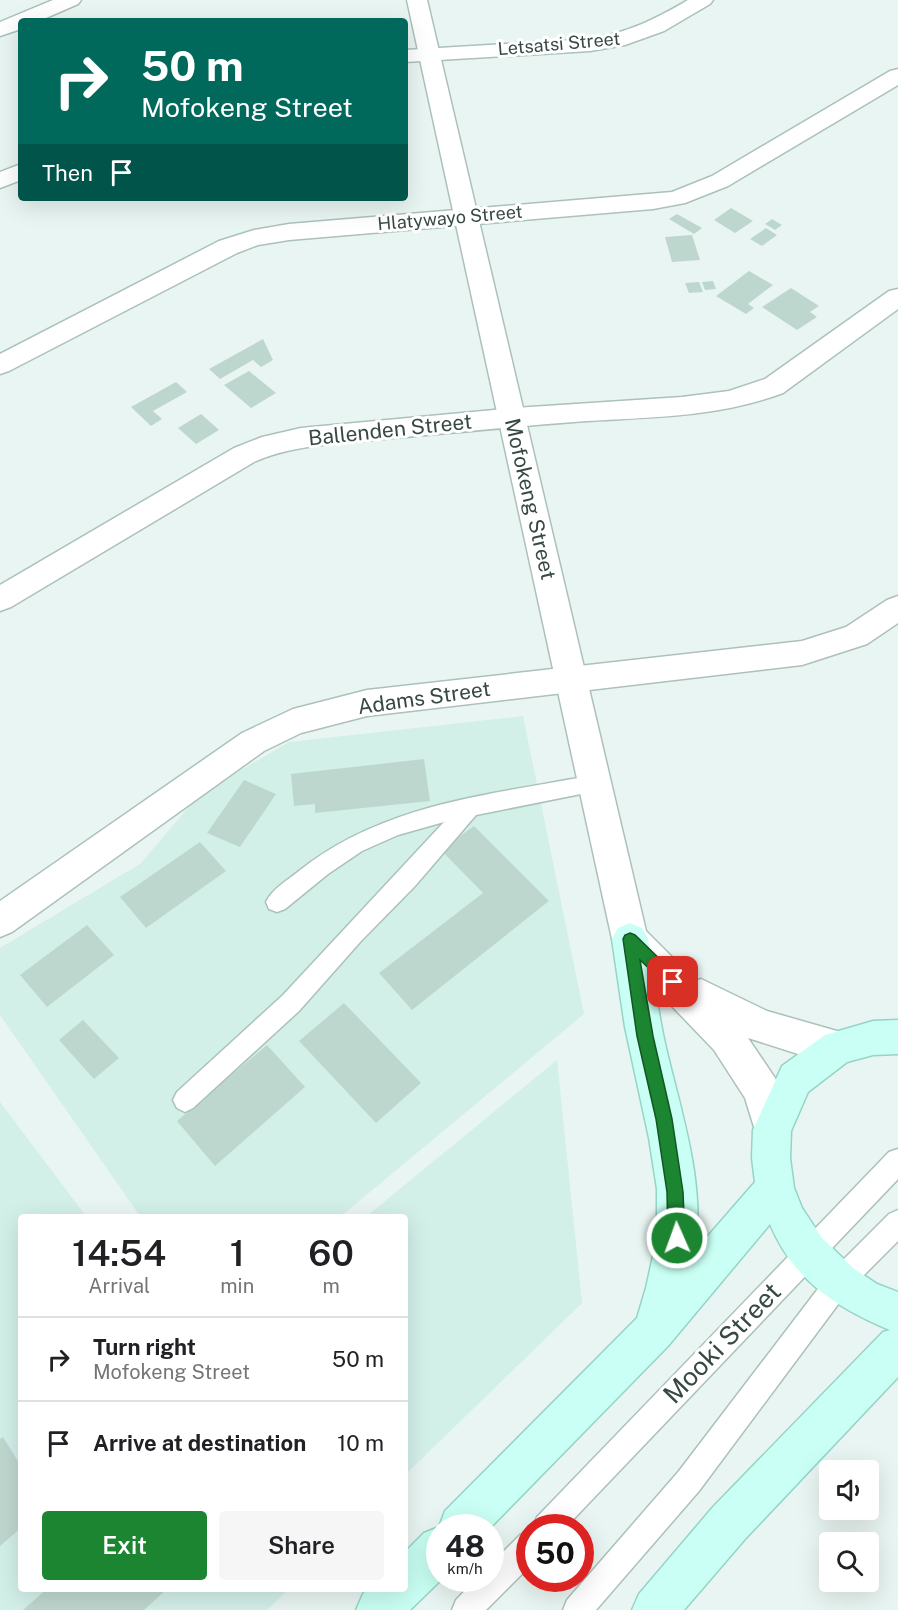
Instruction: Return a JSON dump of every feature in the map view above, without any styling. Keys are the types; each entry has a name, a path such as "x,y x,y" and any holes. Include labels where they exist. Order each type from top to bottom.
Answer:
{"main road":[{"path":"630,939 645,1036 664,1119 675,1192 677,1238 668,1284 653,1331"},
{"path":"898,1037 873,1038 837,1047 795,1079 772,1130 771,1158 775,1188 788,1221 808,1252 839,1282 863,1298 898,1313"},
{"path":"474,1514 653,1331 775,1188"},
{"path":"655,1610 729,1523 898,1347"},
{"path":"408,1581 426,1563"},
{"path":"379,1610 396,1592"}],"street":[{"path":"28,18 70,0"},
{"name":"Mofokeng Street","path":"417,0 417,55 466,217 630,939"},
{"name":"Letsatsi Street","path":"417,55 590,45 626,39 657,27 703,0"},
{"path":"0,30 18,22"},
{"name":"Hlatywayo Street","path":"0,365 202,260 254,238 289,232 652,202 677,198 720,181 898,76"},
{"path":"0,181 18,172"},
{"name":"Ballenden Street","path":"0,599 205,477 262,447 301,438 663,407 757,394 774,386 898,297"},
{"name":"Adams Street","path":"0,921 253,742 293,722 367,703 802,653 856,636 898,608"},
{"path":"630,939 727,1038 762,1091 772,1130"},
{"path":"673,982 770,1031 799,1040 837,1047"}],"lane":[{"path":"277,902 327,862 365,839 398,826 468,809 594,784"},
{"path":"185,1100 291,1003 352,934 407,879 468,809"},
{"name":"Mooki Street","path":"559,1514 808,1252 898,1161"},
{"path":"577,1610 690,1481 839,1282 898,1223"},
{"path":"466,1610 516,1559"}],"shaded area":[{"path":"523,716 584,1014 343,1214 139,1214 0,1015 0,948 140,864 200,794 289,742"},
{"path":"557,1060 582,1303 408,1472 408,1214 369,1214"},
{"path":"0,1102 84,1214 18,1214 18,1592 286,1592 267,1610 0,1610"}],"building":[{"path":"731,208 753,221 735,233 714,220"},
{"path":"677,214 702,228 694,234 669,219"},
{"path":"772,219 782,225 775,230 765,224"},
{"path":"766,228 777,235 762,246 750,239"},
{"path":"692,235 700,260 672,262 665,237"},
{"path":"749,271 773,285 748,304 754,308 746,314 716,296"},
{"path":"713,281 716,289 705,290 702,282"},
{"path":"699,282 703,292 689,293 685,283"},
{"path":"791,288 819,306 810,312 817,317 797,330 762,307"},
{"path":"263,339 273,360 261,367 253,360 220,379 209,369"},
{"path":"249,371 276,393 251,408 224,385"},
{"path":"176,382 187,392 153,411 162,419 151,426 131,407"},
{"path":"201,414 219,430 196,444 178,428"},
{"path":"424,759 430,801 315,813 315,804 294,806 291,774"},
{"path":"244,780 276,794 240,847 207,833"},
{"path":"474,826 549,901 412,1010 379,973 483,893 441,850"},
{"path":"200,842 226,871 146,928 120,897"},
{"path":"87,925 114,955 47,1007 20,975"},
{"path":"344,1003 421,1083 376,1123 299,1041"},
{"path":"83,1020 119,1058 94,1079 59,1040"},
{"path":"267,1045 305,1087 215,1166 177,1121"},
{"path":"3,1437 18,1461 18,1531 0,1546 0,1439"},
{"path":"43,1592 164,1592 144,1610 23,1610"}],"route":[{"path":"673,982 630,939 645,1036 664,1119 675,1192 677,1238"}]}
